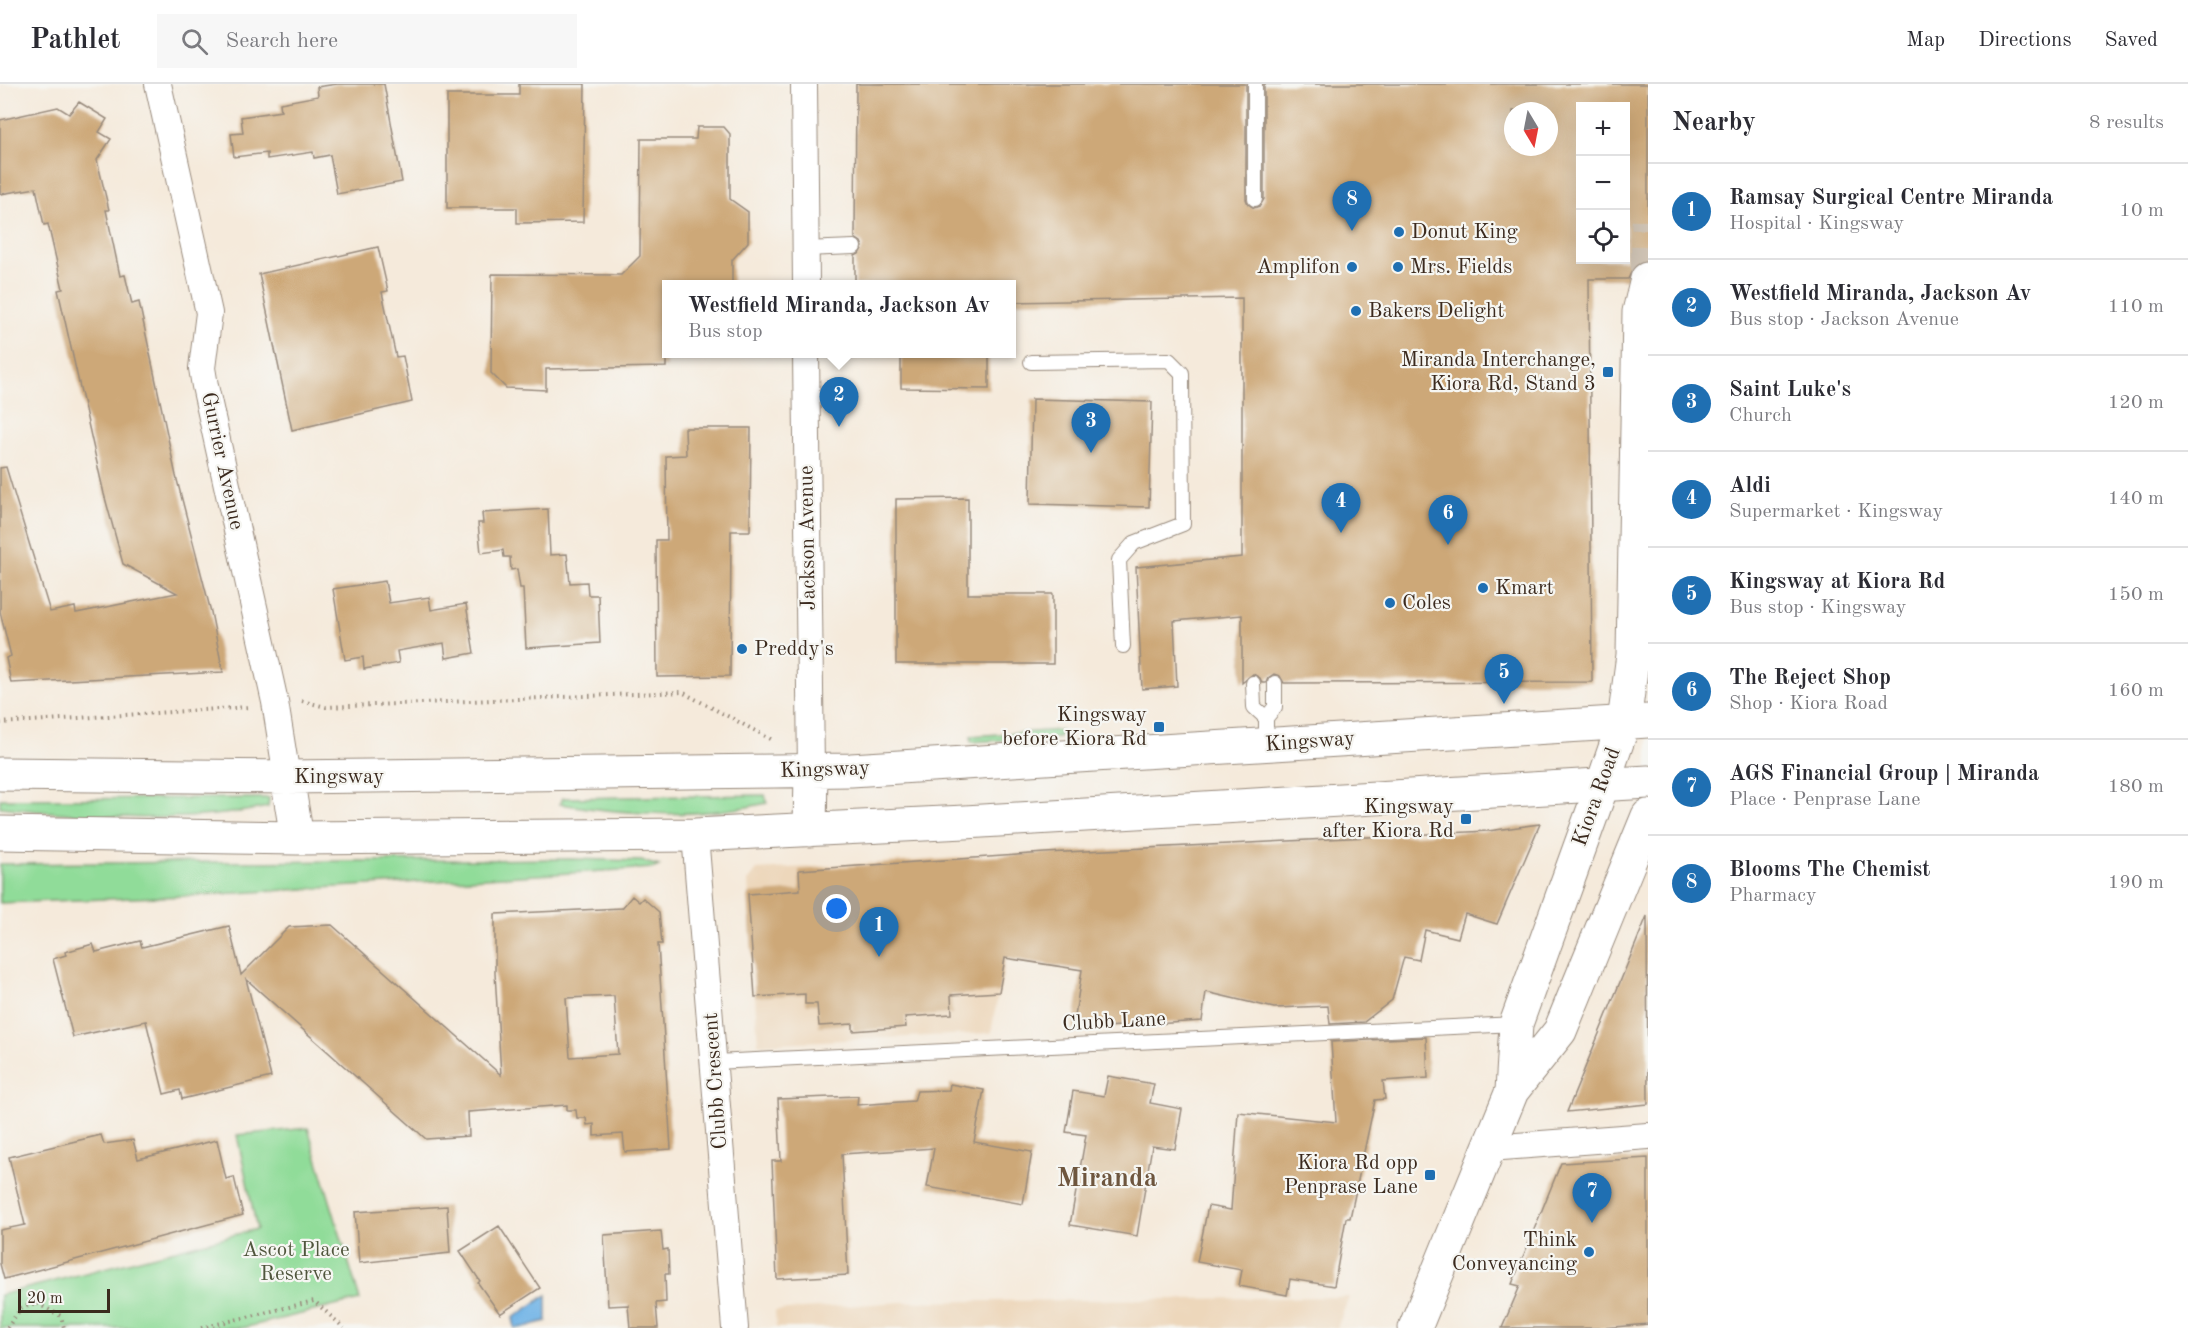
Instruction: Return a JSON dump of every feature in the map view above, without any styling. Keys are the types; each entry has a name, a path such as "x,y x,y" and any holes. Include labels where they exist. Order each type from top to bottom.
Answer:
{"main road":[{"name":"Kiora Road","path":"1512,1091 1516,1024 1602,786 1636,721 1633,655 1639,312 1647,279"},
{"name":"Kingsway","path":"0,774 287,777 811,771 1266,731 1636,721"},
{"name":"Jackson Avenue","path":"810,830 811,771"},
{"name":"Gurrier Avenue","path":"287,777 297,838"},
{"path":"0,833 297,838 695,835 1648,782"},
{"name":"Kiora Road","path":"1415,1328 1512,1091 1560,1031 1648,816"}],"street":[{"name":"Gurrier Avenue","path":"158,84 208,313 202,368 205,386 275,702 287,777"},
{"path":"804,84 806,280"},
{"name":"Jackson Avenue","path":"806,358 811,771"},
{"name":"Clubb Crescent","path":"695,835 735,1328"},
{"path":"1489,1148 1648,1137"}],"lane":[{"path":"1255,84 1255,199"},
{"path":"805,249 855,247"},
{"path":"1031,362 1169,360 1182,373 1183,524 1134,543 1119,561 1123,646"},
{"path":"1254,683 1254,707 1266,731"},
{"path":"1266,731 1275,707 1275,683"},
{"name":"Clubb Lane","path":"715,1062 1516,1024"}],"path":[{"path":"300,699 326,707 682,692 771,739"},
{"path":"0,723 255,707"},
{"path":"201,1328 314,1301 344,1328"},
{"path":"7,1328 21,1308 36,1304 61,1316 64,1328"}],"shaded area":[{"path":"1024,854 991,1033 758,1044 748,881 757,870"},
{"path":"1349,1297 1337,1328 776,1328 775,1311 901,1302"}],"green space":[{"path":"1061,730 1059,737 971,742 971,736"},
{"path":"765,795 767,803 689,813 638,813 560,804 563,798"},
{"path":"269,798 268,807 235,813 168,818 67,814 0,807 0,799"},
{"path":"572,859 641,861 659,866 186,896 0,903 0,864"},
{"name":"Ascot Place Reserve","path":"308,1128 360,1300 242,1328 0,1328 0,1295 257,1229 237,1135"}],"water":[{"path":"547,1295 547,1321 515,1328 513,1318"}],"building":[{"path":"337,84 384,84 402,182 337,194 330,155 314,158 313,152 267,159 267,153 234,157 231,134 243,133 241,117 281,111 280,103 318,96 317,87"},
{"path":"519,84 585,84 583,222 517,223 517,208 447,208 447,95 519,95"},
{"path":"856,84 1246,84 1246,199 1248,204 1254,208 1260,206 1264,199 1264,84 1648,84 1648,261 1634,266 1628,279 1589,279 1592,682 1284,683 1280,676 1274,674 1268,678 1266,683 1262,683 1260,678 1253,674 1242,683 1242,615 1174,621 1177,686 1142,689 1136,567 1242,557 1242,298 1016,302 1016,280 855,280 855,256 863,247 861,242 855,238"},
{"path":"79,102 107,119 99,132 111,139 97,160 109,210 106,210 120,276 125,275 132,304 139,302 176,476 211,612 223,672 11,683 6,658 11,656 0,612 0,468 6,467 50,612 75,607 76,613 177,593 123,564 104,494 58,290 63,289 48,224 44,225 36,188 0,194 0,120 58,107 69,114"},
{"path":"697,127 724,127 730,134 730,199 748,212 748,242 732,260 732,280 662,280 662,358 666,358 666,367 546,369 546,390 506,388 491,373 492,274 621,275 640,256 641,139 696,139"},
{"path":"378,247 388,291 382,292 396,357 403,356 412,402 292,430 259,274"},
{"path":"901,358 989,358 989,389 901,388"},
{"path":"1032,399 1152,402 1149,507 1030,504"},
{"path":"685,428 751,428 750,531 731,531 730,676 657,677 656,540 667,540 666,456 686,455"},
{"path":"968,498 968,594 1053,594 1053,664 896,664 896,499"},
{"path":"548,509 550,555 567,554 570,583 587,582 588,595 598,595 600,643 526,648 523,588 520,588 517,569 511,570 510,557 504,557 503,550 481,553 478,523 483,523 482,513"},
{"path":"385,581 389,603 429,597 431,610 466,604 474,653 446,658 444,643 397,651 399,663 364,669 363,657 345,660 333,589"},
{"path":"1540,824 1497,924 1465,914 1458,938 1425,930 1419,960 1404,957 1392,1000 1364,1022 1330,1024 1328,1006 1274,1008 1206,992 1202,1021 1073,1029 1082,970 1005,958 999,992 951,995 952,1014 905,1017 906,1027 853,1031 853,1024 819,1026 817,1004 805,1004 805,994 755,997 748,894 800,890 799,870 1045,853 1488,831"},
{"path":"632,896 639,902 643,898 659,912 662,944 658,944 671,1149 625,1152 623,1134 594,1136 594,1124 587,1125 586,1118 577,1118 576,1110 567,1110 567,1105 468,1112 469,1136 426,1139 246,979 271,1077 182,1099 180,1090 164,1094 146,1021 73,1037 53,959 66,955 65,952 93,944 96,952 140,941 142,947 229,926 241,975 289,927 332,925 501,1075 495,973 495,914 622,908","holes":["614,996 618,1054 570,1057 566,998"]},
{"path":"1647,916 1648,1104 1567,1112"},
{"path":"1426,1037 1428,1078 1383,1081 1385,1099 1375,1100 1350,1218 1346,1218 1334,1286 1290,1279 1287,1295 1239,1286 1242,1270 1197,1262 1208,1206 1231,1210 1238,1112 1336,1122 1331,1042"},
{"path":"1108,1076 1154,1084 1150,1103 1182,1109 1175,1149 1152,1146 1137,1236 1070,1225 1086,1135 1066,1132 1073,1091 1104,1096"},
{"path":"950,1084 984,1090 974,1142 1032,1152 1023,1204 927,1187 934,1148 842,1154 848,1275 777,1279 772,1161 781,1161 778,1099 858,1096 857,1105 914,1101 917,1091 949,1090"},
{"path":"101,1135 104,1144 133,1140 138,1159 217,1140 226,1179 234,1177 243,1215 4,1279 0,1264 0,1230 25,1225 9,1157"},
{"path":"1648,1158 1648,1324 1603,1328 1502,1328 1520,1286 1512,1284 1561,1163"},
{"path":"447,1206 450,1253 359,1263 355,1212"},
{"path":"499,1226 540,1288 500,1314 478,1283 480,1281 460,1251"},
{"path":"661,1231 663,1250 668,1249 669,1274 665,1274 666,1302 656,1303 658,1328 630,1328 628,1305 608,1306 604,1235"}],"tunnel":[{"path":"1647,279 1648,221"}],"place":[{"name":"Blooms The Chemist","path":"1352,231"},
{"name":"Donut King","path":"1399,232"},
{"name":"Amplifon","path":"1352,267"},
{"name":"Mrs. Fields","path":"1398,267"},
{"name":"Bakers Delight","path":"1356,311"},
{"name":"Miranda Interchange, Kiora Rd, Stand 3","path":"1608,372"},
{"name":"Westfield Miranda, Jackson Av","path":"839,427"},
{"name":"Saint Luke's","path":"1091,453"},
{"name":"Aldi","path":"1341,533"},
{"name":"The Reject Shop","path":"1448,545"},
{"name":"Kmart","path":"1483,588"},
{"name":"Coles","path":"1390,603"},
{"name":"Preddy's","path":"742,649"},
{"name":"Kingsway at Kiora Rd","path":"1504,704"},
{"name":"Kingsway before Kiora Rd","path":"1159,727"},
{"name":"Kingsway after Kiora Rd","path":"1466,819"},
{"name":"Ramsay Surgical Centre Miranda","path":"879,957"},
{"name":"Kiora Rd opp Penprase Lane","path":"1430,1175"},
{"name":"AGS Financial Group | Miranda","path":"1592,1223"},
{"name":"Think Conveyancing","path":"1589,1252"}],"district":[{"name":"Miranda","path":"1107,1178"}]}
